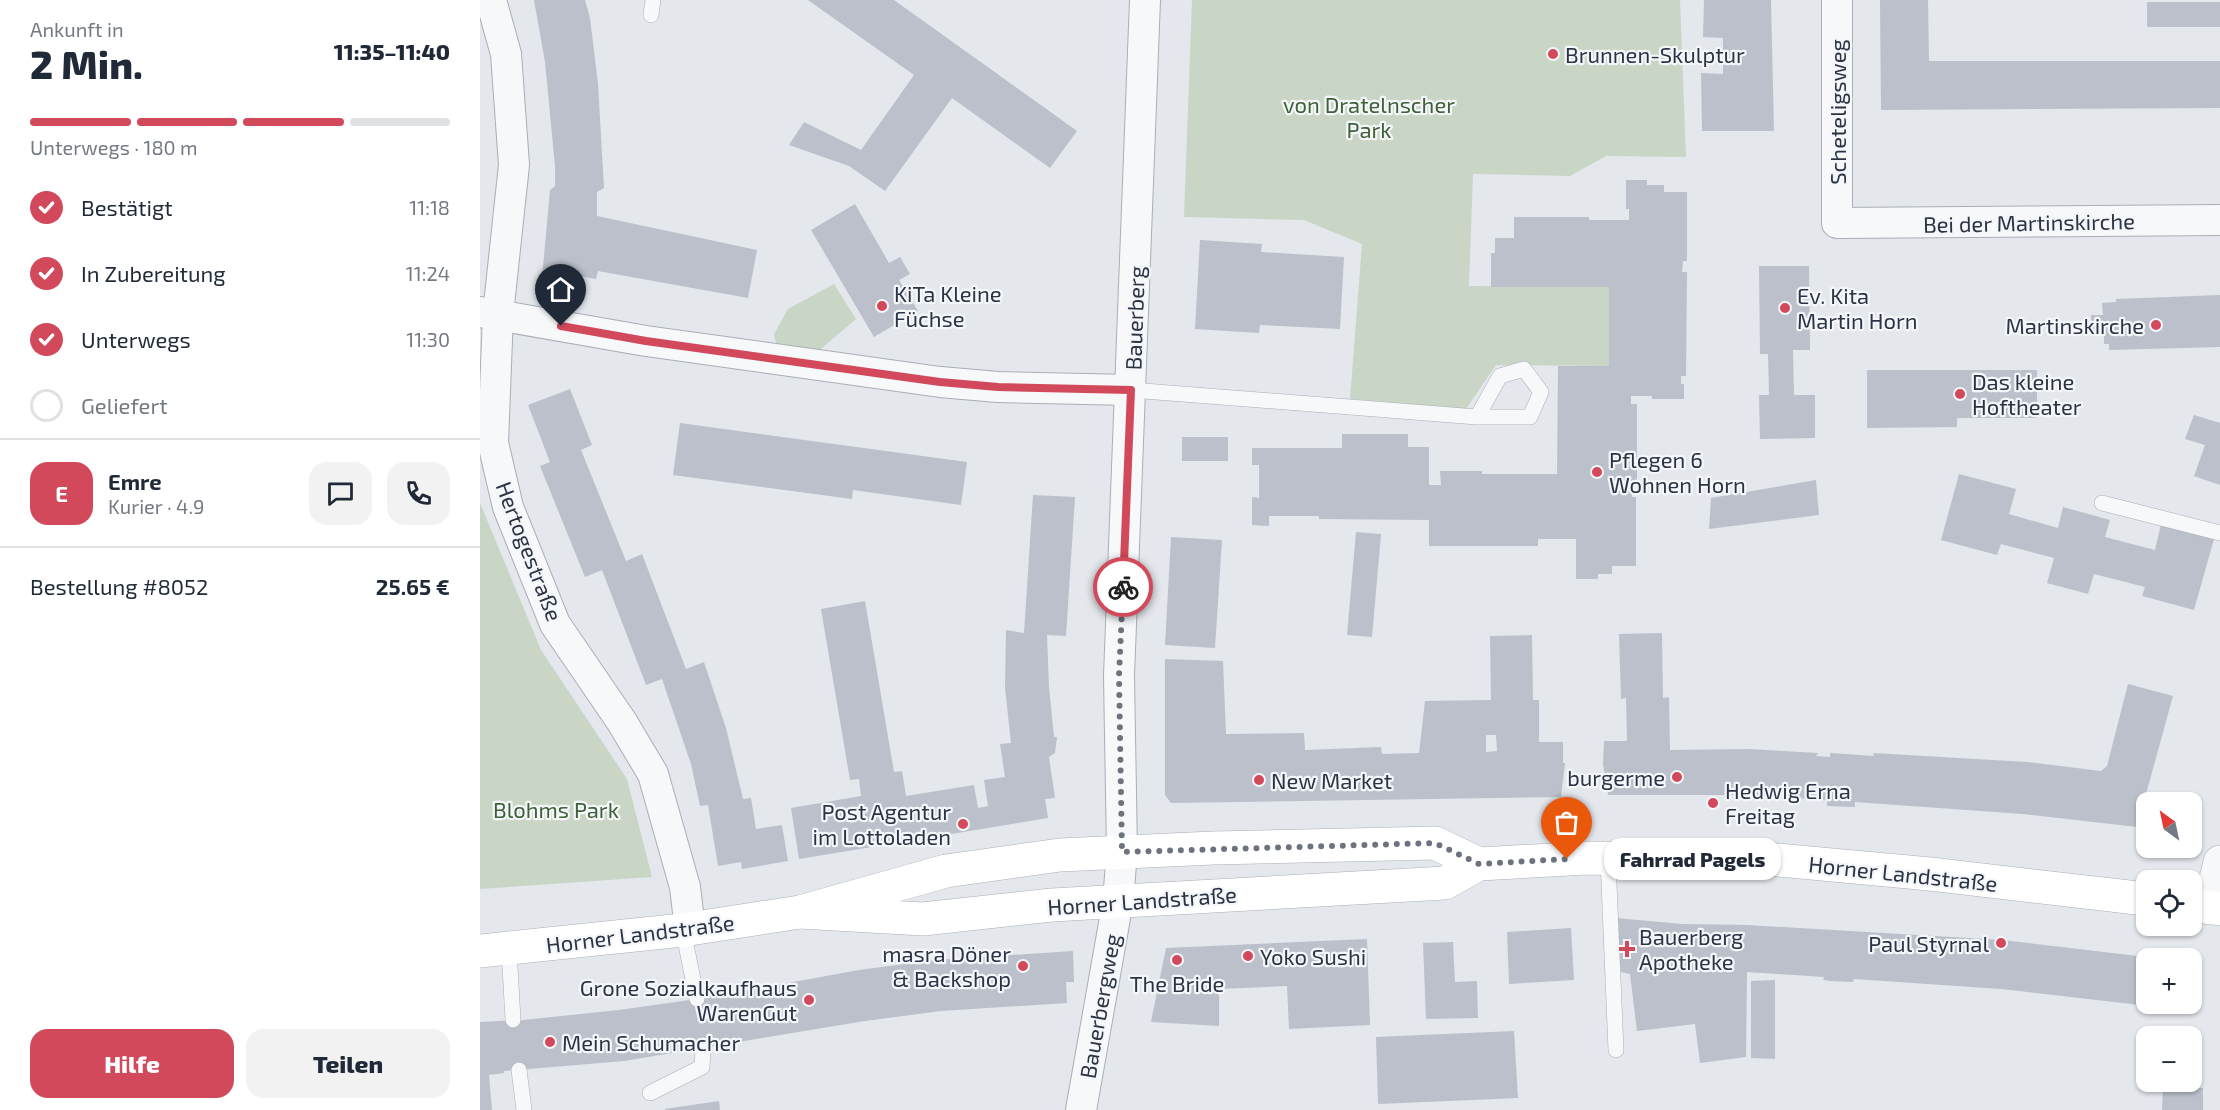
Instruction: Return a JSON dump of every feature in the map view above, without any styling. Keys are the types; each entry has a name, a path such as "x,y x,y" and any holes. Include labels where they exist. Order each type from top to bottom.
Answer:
{"main road":[{"name":"Horner Landstraße","path":"495,950 687,930 800,912 946,871 1060,855 1435,843 1479,864"},
{"name":"Horner Landstraße","path":"800,912 923,919 1118,901 1445,883 1479,864 1608,859 1767,859 1930,874 2136,898"}],"street":[{"name":"Hertogestraße","path":"491,0 506,54 514,165 489,313 493,443 508,507 555,624 622,722 653,774 685,887 687,930"},
{"name":"Bauerberg","path":"1118,901 1122,852 1119,676 1131,390 1141,0"},
{"name":"Scheteligsweg","path":"1837,0 1837,223"},
{"name":"Bei der Martinskirche","path":"1837,223 2220,220"},
{"path":"489,313 646,341 940,382 998,387 1131,390"},
{"path":"2207,907 2220,862"},
{"name":"Bauerbergweg","path":"1081,1110 1118,901"}],"lane":[{"path":"1131,390 1477,417"},
{"path":"2102,503 2220,533"},
{"path":"1608,859 1616,1050"},
{"path":"687,930 697,999"},
{"path":"495,950 513,1020"},
{"path":"650,1093 702,1067 703,1049"},
{"path":"519,1070 524,1110"}],"green space":[{"name":"von Dratelnscher Park","path":"1192,0 1680,0 1686,157 1606,156 1570,176 1473,174 1469,286 1609,287 1609,366 1496,365 1466,409 1350,399 1362,244 1304,220 1184,217"},
{"path":"834,284 856,319 815,354 777,347 774,334 788,309"},
{"name":"Blohms Park","path":"480,503 541,650 627,779 652,877 480,889"}],"building":[{"path":"534,0 585,0 590,18 598,84 604,188 597,192 597,216 757,250 748,298 598,271 596,279 558,272 556,281 542,278 550,190 555,186 555,166 545,62"},
{"path":"808,0 894,0 1077,131 1050,168 952,98 885,191 849,166 789,145 804,122 861,150 914,75"},
{"path":"1704,0 1771,0 1774,131 1702,131 1701,73 1723,74 1723,38 1703,37"},
{"path":"1880,0 1928,0 1929,61 2220,61 2220,108 1881,110"},
{"path":"2147,2 2220,2 2220,27 2147,27"},
{"path":"1626,180 1647,180 1647,185 1664,185 1664,192 1687,192 1687,261 1683,261 1682,272 1687,272 1686,376 1681,376 1681,384 1684,384 1684,399 1652,399 1652,396 1631,396 1631,404 1637,404 1637,485 1632,485 1632,497 1636,497 1636,566 1612,566 1612,574 1598,574 1598,579 1576,579 1576,539 1538,539 1538,546 1429,546 1429,520 1269,516 1269,526 1252,525 1252,497 1259,498 1259,465 1252,465 1252,448 1342,448 1342,434 1408,434 1408,447 1429,447 1429,485 1441,485 1440,471 1482,471 1482,474 1557,474 1558,366 1609,366 1609,287 1491,287 1491,253 1495,253 1495,238 1514,238 1514,217 1589,217 1589,220 1629,220 1629,209 1626,209"},
{"path":"855,204 889,263 900,257 910,274 899,280 918,311 874,337 811,230"},
{"path":"1200,240 1262,244 1261,252 1344,257 1340,329 1260,325 1259,333 1195,329"},
{"name":"Ev. Kita Martin Horn","path":"1759,266 1809,266 1810,350 1793,350 1794,395 1815,395 1815,438 1760,439 1759,395 1769,395 1768,354 1760,354"},
{"name":"Martinskirche","path":"2220,295 2220,347 2109,350 2109,344 2104,344 2104,334 2092,335 2091,315 2103,315 2102,303 2116,302 2116,299"},
{"path":"1867,370 2037,370 2037,418 1957,418 1957,427 1867,428"},
{"path":"570,389 592,445 581,450 626,561 642,554 686,669 704,662 726,728 743,799 751,798 756,829 782,825 788,861 742,869 741,862 718,866 708,805 700,806 691,764 662,679 646,685 602,570 585,577 540,466 550,462 528,405"},
{"path":"2194,415 2220,423 2220,485 2194,476 2205,445 2185,439"},
{"path":"680,423 967,462 961,505 853,490 852,499 673,475"},
{"path":"1182,437 1228,437 1228,461 1182,461"},
{"path":"1959,474 2016,489 2009,514 2058,528 2063,507 2110,520 2105,537 2155,550 2161,524 2214,539 2194,610 2142,596 2145,587 2094,574 2088,594 2047,583 2054,558 2001,544 1997,555 1941,540"},
{"path":"1816,480 1819,515 1709,529 1711,498"},
{"path":"1033,495 1075,497 1066,636 1047,635 1049,687 1054,737 1057,737 1055,753 1049,757 1055,798 1045,799 1048,818 799,859 791,808 861,796 859,779 850,780 821,609 865,601 894,772 902,771 906,796 974,785 978,808 988,806 984,780 1005,777 1000,744 1011,743 1005,688 1006,630 1024,633"},
{"path":"1356,532 1381,534 1372,637 1347,635"},
{"path":"1171,537 1222,540 1215,648 1165,645"},
{"path":"1662,633 1663,698 1669,697 1670,750 1749,749 1818,753 1816,756 1830,757 1830,753 1874,756 1873,753 2027,762 2101,771 2107,766 2128,684 2173,696 2147,792 2136,792 2136,827 2023,814 1855,802 1855,807 1827,806 1827,800 1747,795 1608,795 1603,764 1604,741 1627,741 1626,698 1621,699 1619,634"},
{"path":"1532,635 1533,700 1539,700 1539,742 1563,742 1563,763 1565,763 1561,797 1171,803 1165,795 1165,659 1223,661 1226,734 1304,733 1305,750 1381,747 1382,754 1419,753 1425,701 1491,700 1490,636","holes":["1486,735 1496,735 1497,751 1486,752"]},
{"path":"1616,918 1682,924 1747,925 2003,940 2136,956 2136,1005 2001,989 1854,979 1853,982 1831,981 1823,980 1824,977 1747,972 1746,1057 1700,1063 1695,1024 1637,1031 1630,974 1621,972"},
{"path":"1571,928 1574,980 1509,984 1507,932"},
{"path":"1367,939 1370,1025 1289,1029 1287,986 1219,989 1219,1026 1151,1022 1166,948"},
{"path":"1453,942 1455,982 1477,981 1478,1018 1426,1019 1423,943"},
{"path":"1073,951 1074,982 1066,982 1067,1003 941,1011 865,1021 624,1061 504,1071 504,1073 489,1075 492,1110 480,1110 480,1022 619,1010 711,997 859,970 935,960"},
{"path":"1775,980 1775,1059 1751,1058 1751,981"},
{"path":"1514,1031 1518,1098 1378,1104 1376,1037"},
{"path":"2203,1088 2203,1110 2162,1110 2163,1092 2202,1092"},
{"path":"719,1101 720,1110 665,1110 665,1109"}],"way so far":[{"path":"1123,587 1119,676 1122,852 1435,843 1479,864 1567,859"}],"place":[{"name":"Brunnen-Skulptur","path":"1553,54"},
{"name":"KiTa Kleine Füchse","path":"882,306"},
{"name":"Ev. Kita Martin Horn","path":"1785,308"},
{"name":"Martinskirche","path":"2156,325"},
{"name":"Das kleine Hoftheater","path":"1960,394"},
{"name":"Pflegen 6 Wohnen Horn","path":"1597,472"},
{"name":"burgerme","path":"1677,777"},
{"name":"New Market","path":"1259,780"},
{"name":"Hedwig Erna Freitag","path":"1713,803"},
{"name":"Post Agentur im Lottoladen","path":"963,824"},
{"name":"Fahrrad Pagels","path":"1567,859"},
{"name":"Paul Styrnal","path":"2001,943"},
{"name":"Bauerberg Apotheke","path":"1627,949"},
{"name":"Yoko Sushi","path":"1248,956"},
{"name":"The Bride","path":"1177,960"},
{"name":"masra Döner & Backshop","path":"1023,966"},
{"name":"Grone Sozialkaufhaus WarenGut","path":"809,1000"},
{"name":"Mein Schumacher","path":"550,1042"}],"route":[{"path":"561,326 646,341 940,382 998,387 1131,390 1123,587"}]}
